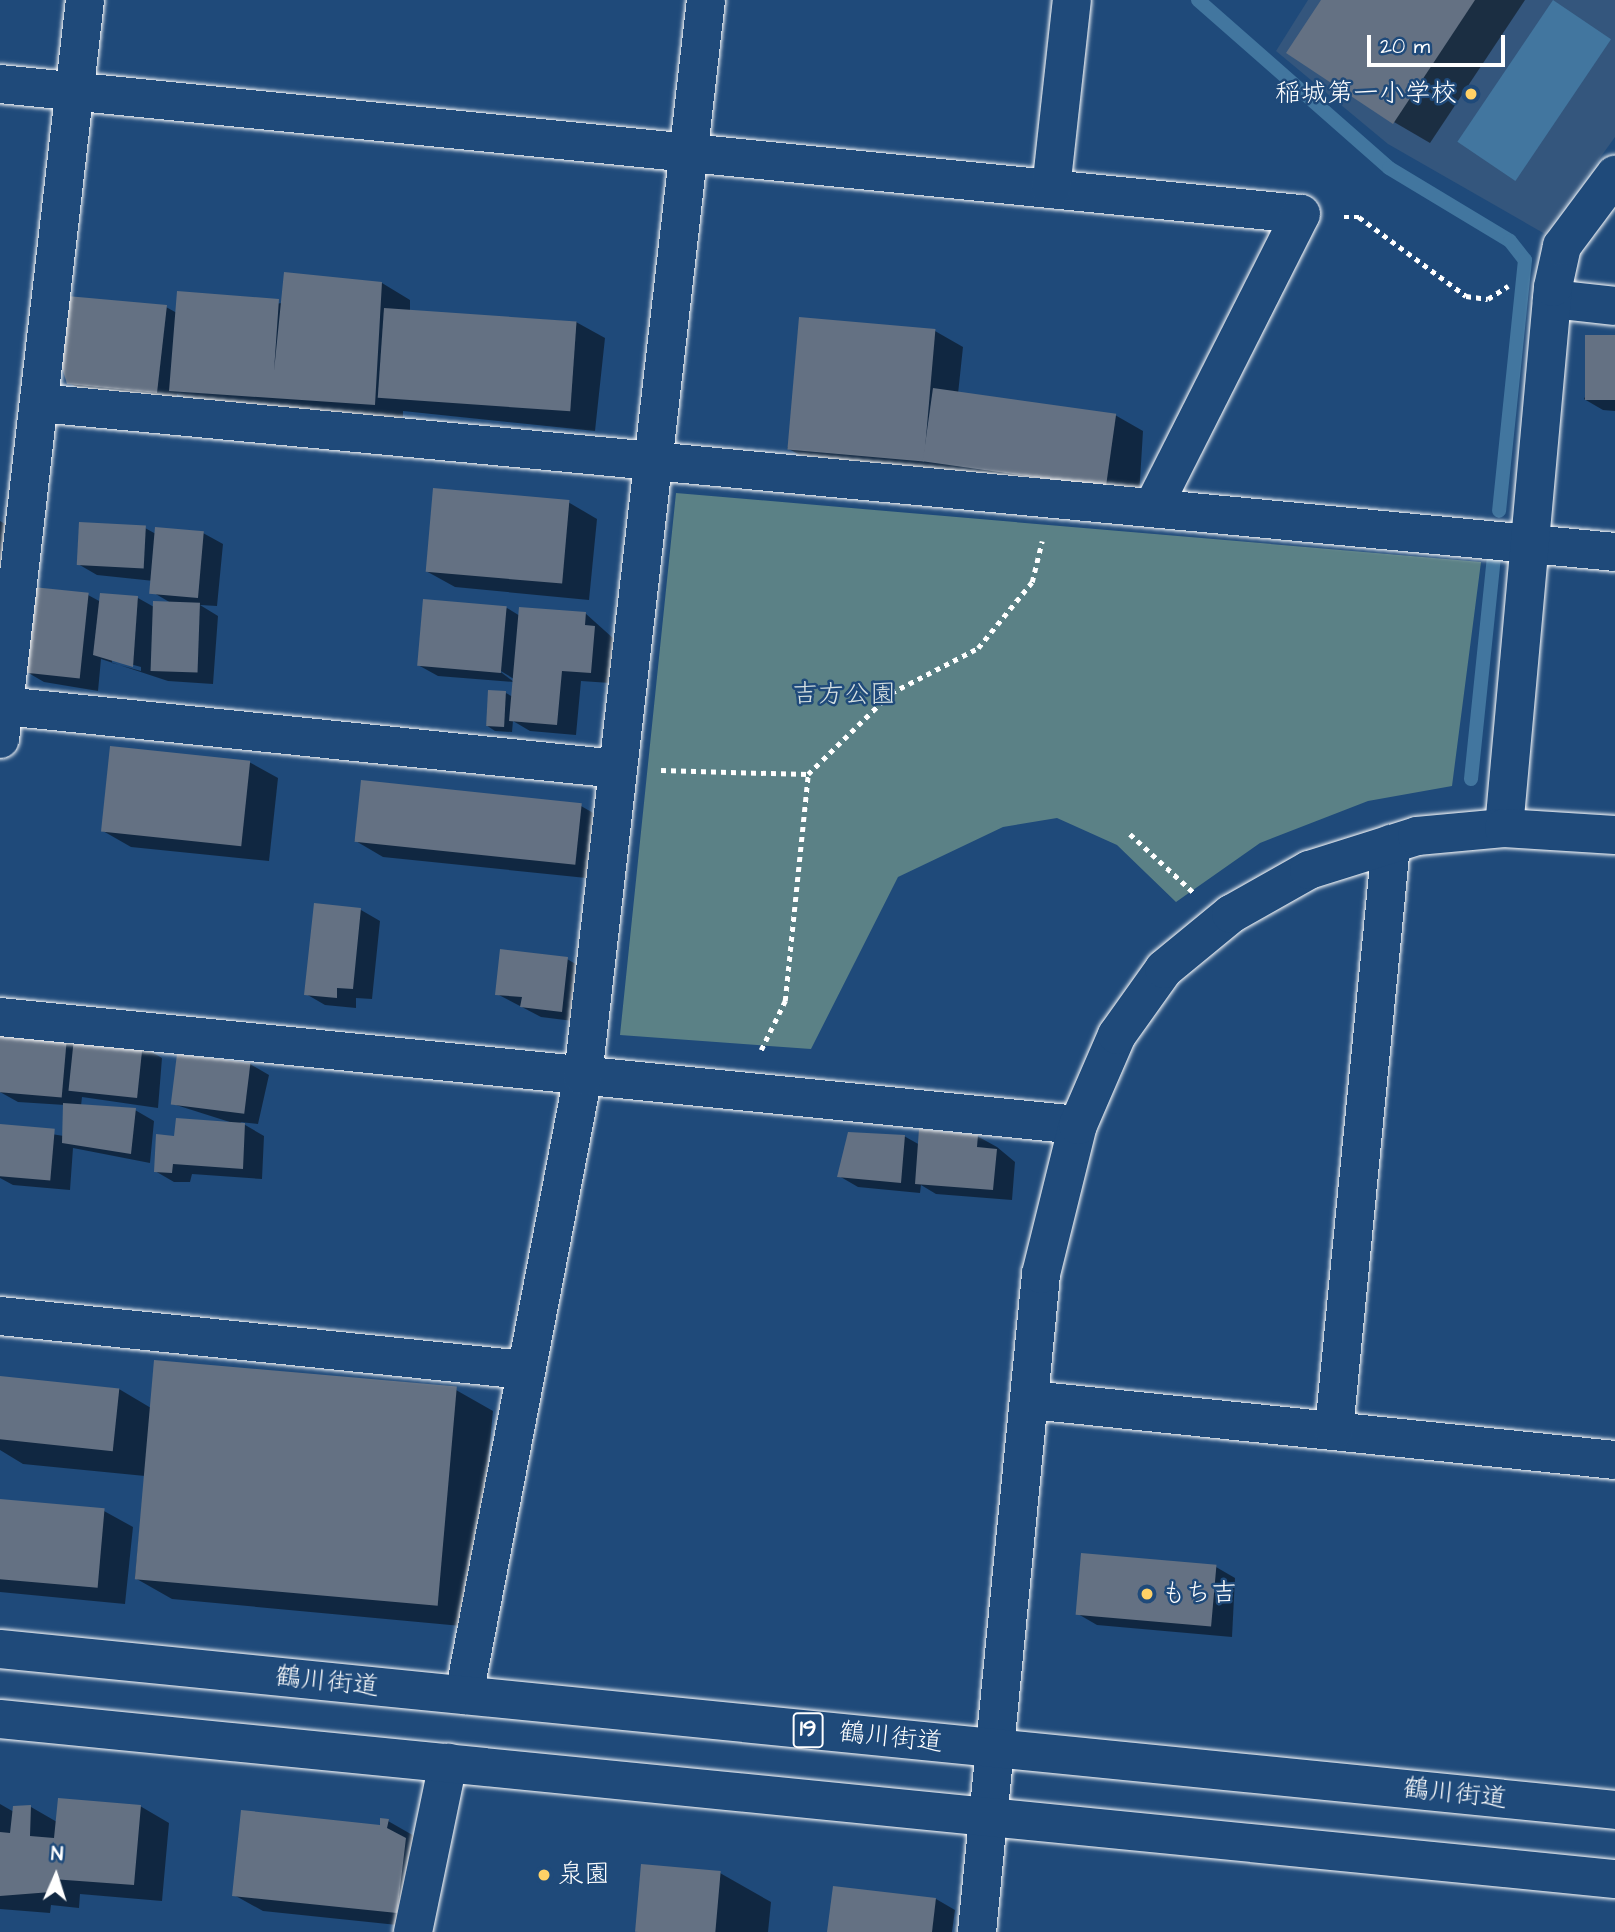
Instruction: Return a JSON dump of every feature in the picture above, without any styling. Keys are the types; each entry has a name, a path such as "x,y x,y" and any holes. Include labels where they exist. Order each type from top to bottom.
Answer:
{"street":[{"path":"85,0 2,722 618,769"},
{"path":"464,1695 524,1370 583,1076 706,0"},
{"path":"1051,189 1072,0"},
{"path":"0,85 1301,214 1154,505"},
{"path":"1504,828 1552,299 1562,246 1615,175"},
{"path":"1552,299 1615,306"},
{"path":"39,403 654,464 1154,505 1615,552"},
{"path":"977,1932 1031,1399 1041,1274 1078,1125 1117,1035 1164,969 1231,914 1310,870 1391,844 1504,828 1615,835"},
{"path":"1334,1430 1391,844"},
{"path":"0,1017 1078,1125"},
{"path":"0,1316 524,1370"},
{"path":"1031,1399 1615,1460"},
{"name":"鶴川街道","path":"0,1649 1615,1810"},
{"path":"0,1719 1615,1879"},
{"path":"413,1932 448,1763"}],"path":[{"path":"1301,214 1359,217 1466,296 1488,299 1508,286"},
{"path":"740,1091 785,1001 808,774 891,694 978,648 1032,582 1052,497"},
{"path":"618,769 808,774"},
{"path":"1130,834 1200,899"}],"shaded area":[{"name":"稲城第一小学校","path":"1308,0 1615,0 1615,137 1545,234 1388,144 1276,51"},
{"path":"1553,0 1611,39 1515,181 1457,142"}],"green space":[{"name":"吉方公園","path":"676,493 1481,562 1452,786 1368,801 1260,843 1176,902 1117,845 1057,818 1003,827 898,877 811,1049 620,1035"}],"building":[{"path":"1321,0 1475,0 1393,124 1286,53"},
{"path":"284,272 382,282 375,405 169,391 177,291 279,299 274,371"},
{"path":"67,296 167,305 157,393 67,384 60,361"},
{"path":"384,308 577,321 570,411 378,398"},
{"path":"799,317 935,329 924,461 787,449"},
{"path":"1585,335 1615,335 1615,400 1585,400"},
{"path":"933,388 1116,414 1106,487 923,461"},
{"path":"433,488 569,500 562,584 426,572"},
{"path":"79,522 146,526 144,568 77,565"},
{"path":"155,527 204,531 198,598 149,594"},
{"path":"33,587 89,593 80,678 24,673"},
{"path":"100,593 138,596 133,667 93,655"},
{"path":"423,599 507,606 501,673 417,666"},
{"path":"153,601 200,603 198,673 151,671"},
{"path":"519,607 586,612 585,625 595,626 591,673 562,671 557,725 509,721"},
{"path":"488,690 506,691 504,727 486,726"},
{"path":"110,746 250,761 241,846 101,832"},
{"path":"361,780 582,803 575,865 355,842"},
{"path":"314,903 361,908 353,989 337,988 337,998 304,995"},
{"path":"500,949 568,957 562,1012 520,1007 522,997 495,995"},
{"path":"0,1034 67,1040 62,1098 0,1092"},
{"path":"74,1038 143,1045 137,1098 68,1091"},
{"path":"177,1054 250,1063 244,1114 171,1105"},
{"path":"63,1103 136,1108 131,1154 62,1143"},
{"path":"176,1118 245,1123 243,1169 173,1164 172,1173 154,1172 156,1134 174,1136"},
{"path":"0,1124 55,1129 50,1181 0,1176"},
{"path":"919,1129 978,1135 977,1147 997,1149 993,1190 915,1184"},
{"path":"848,1132 905,1135 901,1183 837,1177"},
{"path":"154,1360 457,1386 438,1606 135,1579"},
{"path":"0,1376 119,1389 113,1451 0,1439"},
{"path":"0,1499 105,1508 98,1588 0,1579"},
{"path":"1081,1553 1216,1565 1211,1627 1076,1615"},
{"path":"58,1798 141,1805 134,1885 52,1879 51,1892 0,1896 0,1832 10,1833 13,1806 31,1805 30,1836 54,1838"},
{"path":"241,1810 380,1825 380,1818 389,1819 387,1828 406,1838 397,1913 232,1896"},
{"path":"641,1864 721,1871 715,1932 635,1932"},
{"path":"833,1886 936,1898 932,1932 827,1932"}],"waterway":[{"path":"1198,0 1389,168 1510,241 1525,260 1499,511"},
{"path":"1471,779 1494,557"}],"place":[{"name":"稲城第一小学校","path":"1471,94"},
{"name":"もち吉","path":"1147,1594"},
{"name":"泉園","path":"544,1875"}]}
